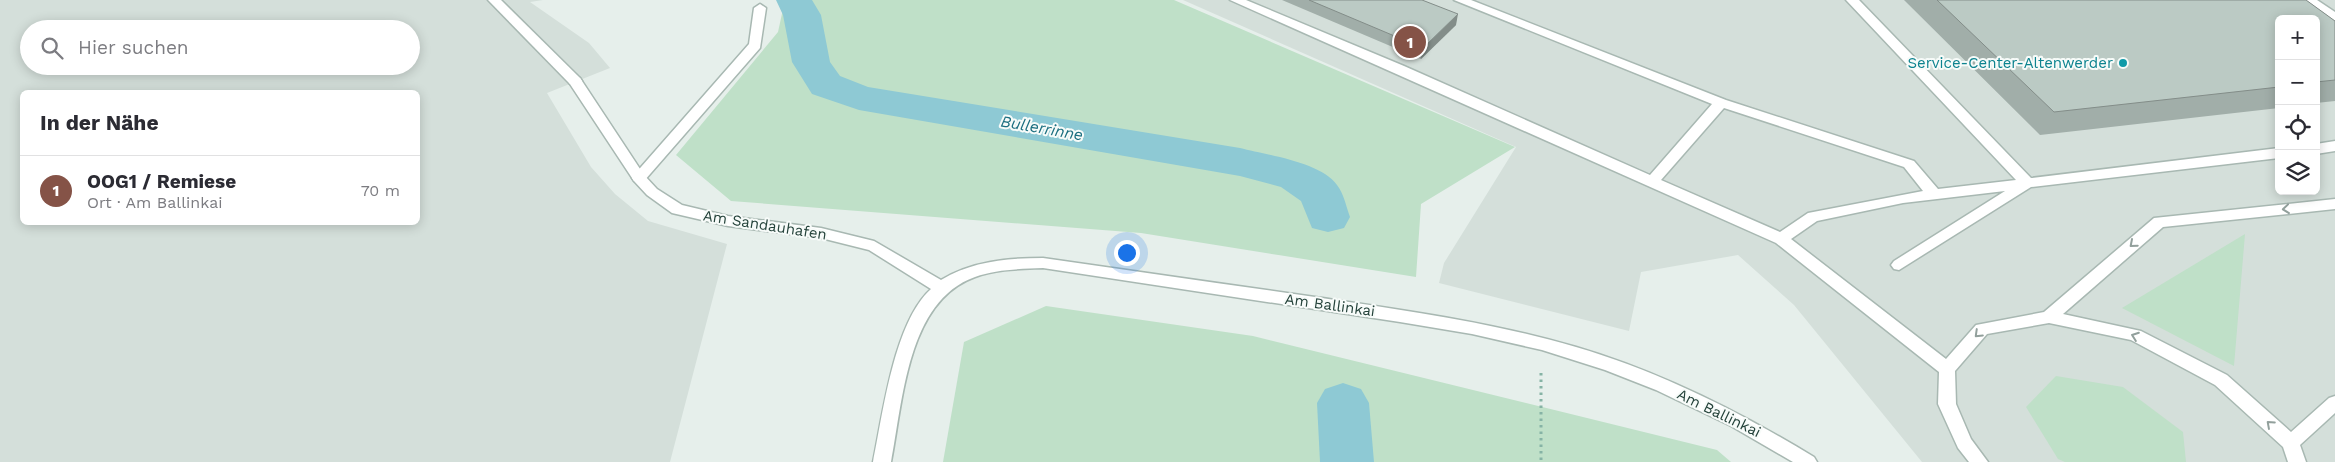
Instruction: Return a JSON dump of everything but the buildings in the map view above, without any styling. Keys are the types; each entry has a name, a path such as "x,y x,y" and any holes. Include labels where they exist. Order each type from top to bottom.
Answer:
{"street":[{"name":"Am Sandauhafen","path":"494,0 575,81 639,178 652,192 678,209 728,221 821,233 874,246 942,288"},
{"path":"1236,0 1399,69 1781,239 1947,369"},
{"path":"1460,0 1722,103 1909,164 1934,194"},
{"path":"1852,0 2028,183"},
{"path":"2309,0 2335,18"},
{"path":"639,178 755,44 760,8"},
{"path":"1652,182 1663,166 1722,103"},
{"path":"2320,148 2335,146"},
{"path":"1781,239 1813,217 1903,198 2275,153"},
{"path":"1899,264 2028,183"},
{"path":"2049,316 2159,222 2335,204"},
{"name":"Am Ballinkai","path":"882,462 898,387 912,336 921,313 932,296 942,288 985,268 1010,263 1043,263 1376,312 1467,328 1542,344 1609,364 1699,402 1760,432 1808,462"},
{"path":"1979,462 1964,443 1947,404 1947,369 1982,329 2049,316 2135,335 2221,380 2291,443 2297,462"},
{"path":"2291,443 2335,403"}],"path":[{"path":"1541,462 1542,344"}],"shaded area":[{"path":"0,0 543,0 530,2 589,43 610,68 547,93 591,167 615,194 648,221 727,244 670,462 0,462"},
{"path":"1183,0 2335,0 2335,462 1922,462 1794,305 1738,255 1641,272 1629,331 1439,283 1444,263 1516,147"}],"green space":[{"path":"785,0 1174,0 1515,147 1421,204 1416,277 1141,233 731,201 676,155 778,32"},
{"path":"2245,234 2234,366 2122,308"},
{"path":"1046,306 1253,336 1717,450 1731,462 943,462 964,342"},
{"path":"2056,376 2123,387 2183,432 2186,462 2065,462 2058,459 2026,407"}],"waterway":[{"name":"Bullerrinne","path":"794,0 802,15 811,62 826,85 859,98 1240,162 1296,177 1320,193 1328,217"},
{"name":"Bullerrinne","path":"1343,403 1347,462"}],"place":[{"name":"OOG1 / Remiese","path":"1410,42"},
{"name":"Service-Center-Altenwerder","path":"2123,63"}]}
